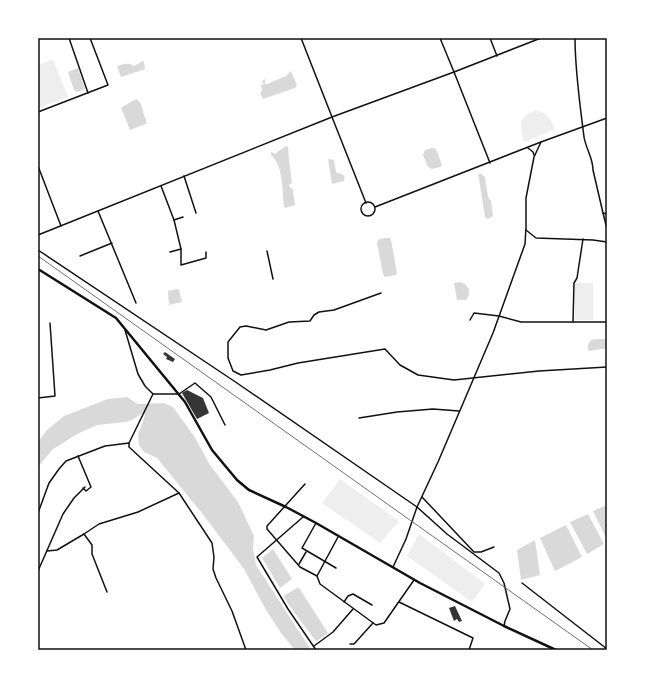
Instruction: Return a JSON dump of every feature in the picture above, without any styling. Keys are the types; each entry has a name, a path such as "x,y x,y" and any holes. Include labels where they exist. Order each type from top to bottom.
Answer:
{"highway":[{"path":"38,269 112,314 124,326 185,402 212,450 237,480 249,490 316,523 414,579 504,626 556,650"}],"street":[{"path":"68,38 88,93"},
{"path":"38,112 108,85 90,38"},
{"path":"301,38 366,202"},
{"path":"440,38 490,163"},
{"path":"490,38 497,56"},
{"path":"38,235 332,117 497,56 541,38"},
{"path":"575,38 584,139 593,164 593,170 607,229"},
{"path":"375,207 541,142 607,118"},
{"path":"393,567 408,533 417,507 499,316 525,244 526,198 534,157 541,142"},
{"path":"528,147 533,152 534,157"},
{"path":"38,166 61,226"},
{"path":"184,176 196,213"},
{"path":"160,185 174,220 181,249 181,265 206,258 206,252"},
{"path":"366,202 372,203 375,207 376,210 371,216 365,216 361,209 366,202"},
{"path":"98,211 136,303"},
{"path":"603,213 607,214"},
{"path":"174,220 183,217"},
{"path":"526,230 536,238 583,239 607,242"},
{"path":"572,322 574,283 577,278 583,239"},
{"path":"80,256 112,243"},
{"path":"170,252 181,249"},
{"path":"38,250 237,383 417,507 447,534 500,572 510,609 504,626"},
{"path":"267,251 273,279"},
{"path":"381,293 334,310 319,312 310,320 289,322 266,330 246,326 240,327 228,342 228,358 233,371 241,375 385,349 400,365 418,375 454,380 539,371 607,367"},
{"path":"470,320 474,313 499,316 521,322 607,322"},
{"path":"38,398 56,396 50,323"},
{"path":"124,326 138,374 145,386 153,394 179,394 195,383 211,397 225,425"},
{"path":"153,394 129,443 131,450 140,456 179,493 212,543 214,556 213,569 232,611 246,650"},
{"path":"359,418 396,412 433,409 459,411"},
{"path":"38,513 49,484 59,469 66,462 105,446 129,443"},
{"path":"38,571 63,514 74,498 84,488 86,491 91,487 78,456"},
{"path":"305,484 267,526 267,529 299,564 300,567 317,576 320,584 376,625 384,623 414,579"},
{"path":"47,551 57,550 98,524 138,512 179,493"},
{"path":"422,497 474,552 481,552 494,547"},
{"path":"303,517 258,557 288,609 316,650"},
{"path":"316,523 302,548 336,568"},
{"path":"84,534 92,545 92,554 107,592"},
{"path":"317,576 339,536"},
{"path":"299,564 306,551"},
{"path":"522,583 607,649"},
{"path":"344,602 348,596 353,594 372,605"},
{"path":"399,602 473,638 469,650"},
{"path":"313,646 333,632 353,609"},
{"path":"350,644 354,644 373,623"}],"shaded area":[{"path":"53,59 68,97 38,108 38,65"},
{"path":"143,61 145,69 121,77 117,66 128,64 134,66"},
{"path":"78,68 85,89 77,92 74,90 68,72"},
{"path":"291,71 297,85 295,88 263,99 260,93 262,91 261,85 264,84 262,81 265,79 265,84 267,84 286,76"},
{"path":"137,99 141,104 146,122 148,123 130,130 121,108"},
{"path":"535,111 542,112 548,116 555,129 524,142 521,123 525,116"},
{"path":"286,146 288,147 292,183 289,186 293,190 295,205 285,208 280,172 271,155 271,152 276,154"},
{"path":"432,148 436,149 442,165 432,169 428,167 423,155 425,150"},
{"path":"328,159 334,160 336,172 344,175 344,181 332,184"},
{"path":"480,173 485,177 488,197 491,201 493,216 488,219 485,217 478,175"},
{"path":"390,238 391,240 397,273 396,275 385,277 383,274 377,243 379,239"},
{"path":"460,282 465,284 469,289 469,295 466,300 457,300 454,283"},
{"path":"575,283 593,283 593,320 575,320"},
{"path":"178,289 182,302 169,305 168,291"},
{"path":"607,339 607,349 588,350 588,345 591,340"},
{"path":"127,397 138,404 164,403 173,407 194,436 210,465 238,502 254,536 253,548 256,565 311,650 295,650 281,633 266,610 244,569 205,517 157,458 144,452 139,445 138,435 145,415 143,413 132,420 97,425 77,434 52,450 38,468 38,442 46,431 64,416 108,399"},
{"path":"340,479 399,521 380,543 322,503"},
{"path":"607,505 607,540 593,511"},
{"path":"588,514 604,544 587,554 570,522"},
{"path":"566,525 582,557 555,571 540,538"},
{"path":"419,534 485,584 472,602 407,556"},
{"path":"535,540 540,575 521,580 517,550"},
{"path":"273,549 292,579 280,588 262,558"},
{"path":"299,588 328,633 317,641 284,597"}],"building":[{"path":"165,352 175,359 173,362 166,359 167,357 163,354"},
{"path":"187,390 203,398 209,413 197,419 182,393"},
{"path":"455,606 462,621 459,622 457,619 454,621 449,608"}],"railway":[{"path":"38,256 593,650"}]}
